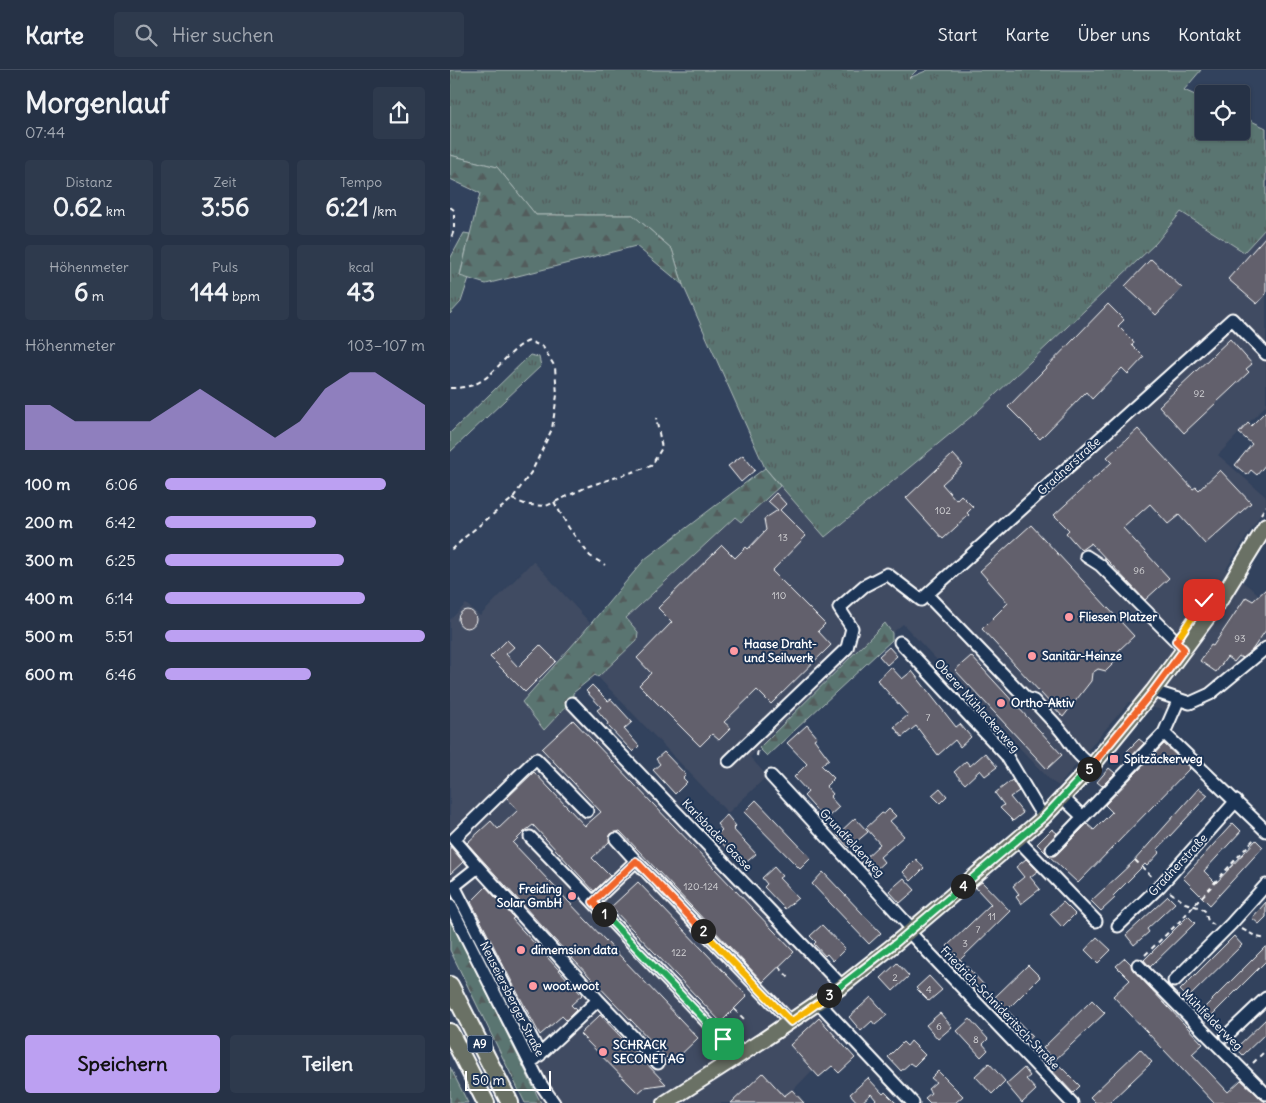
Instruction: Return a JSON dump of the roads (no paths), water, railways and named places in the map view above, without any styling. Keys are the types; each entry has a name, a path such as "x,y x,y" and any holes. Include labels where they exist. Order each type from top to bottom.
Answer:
{"highway":[{"name":"A9","path":"450,985 510,1103"},
{"name":"A9","path":"450,1032 486,1103"}],"main road":[{"path":"665,1103 791,1022 842,986 1044,817 1092,766 1153,691 1218,602 1264,520"}],"street":[{"name":"Gradnerstraße","path":"927,596 1232,319 1266,354"},
{"path":"1086,556 1100,565 1184,649"},
{"path":"729,761 847,648 852,628 839,608 864,586 888,574 921,600 927,596 1026,698 1034,701 1068,739 1073,749 1081,758 1092,766"},
{"name":"Oberer Mühlackerweg","path":"900,642 1006,755 1036,807 1044,817"},
{"path":"1153,691 1190,703 1210,694 1266,648"},
{"path":"1052,848 1164,733 1179,699"},
{"name":"Karlsbader Gasse","path":"572,703 842,986"},
{"path":"1164,733 1265,830"},
{"path":"588,810 536,759 454,839 598,1000 658,1063"},
{"name":"Grundfelderweg","path":"771,776 911,930"},
{"path":"1063,798 1082,816"},
{"name":"Gradnerstraße","path":"1118,926 1160,886 1236,801"},
{"path":"530,837 723,1039 737,1057"},
{"path":"616,839 791,1022"},
{"path":"1018,840 1096,921"},
{"path":"593,902 636,861"},
{"path":"478,867 452,887 540,1055"},
{"path":"1174,981 1228,928 1266,885"},
{"name":"Neuseiersberger Straße","path":"450,905 530,1064 554,1103"},
{"name":"Friedrich-Schnideritsch-Straße","path":"911,930 1072,1103"},
{"name":"Mühlfelderweg","path":"1138,965 1266,1094"},
{"path":"1226,1036 1266,998"},
{"path":"530,1064 598,1000"},
{"path":"819,1003 913,1103"}],"place":[{"name":"Fliesen Platzer","path":"1069,617"},
{"name":"Haase Draht- und Seilwerk","path":"734,651"},
{"name":"Sanitär-Heinze","path":"1032,656"},
{"name":"Ortho-Aktiv","path":"1001,703"},
{"name":"Spitzäckerweg","path":"1114,759"},
{"name":"Freiding Solar GmbH","path":"572,896"},
{"name":"dimemsion data","path":"521,950"},
{"name":"woot.woot","path":"533,986"},
{"name":"SCHRACK SECONET AG","path":"603,1052"}]}
